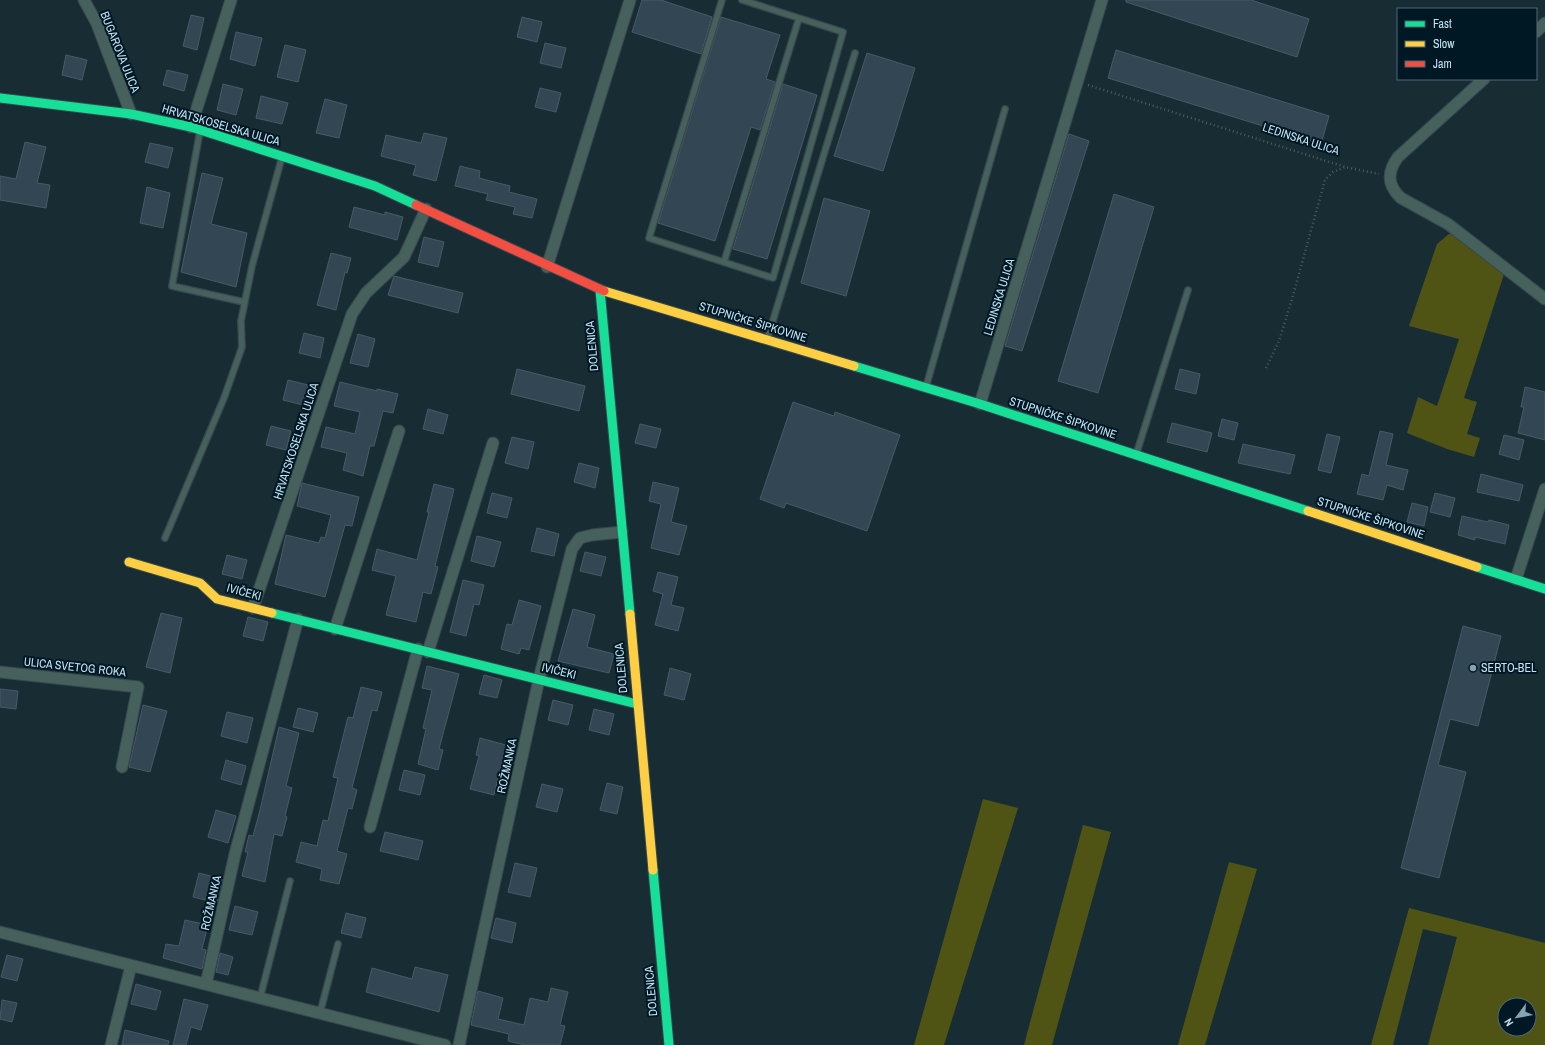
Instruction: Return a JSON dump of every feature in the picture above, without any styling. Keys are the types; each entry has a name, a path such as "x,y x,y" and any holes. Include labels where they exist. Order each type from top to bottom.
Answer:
{"street":[{"name":"BUGAROVA ULICA","path":"84,0 97,24 131,114"},
{"path":"196,129 231,0"},
{"path":"547,266 630,0"},
{"name":"LEDINSKA ULICA","path":"980,404 1102,0"},
{"path":"1537,31 1545,23"},
{"path":"1483,80 1398,156 1393,163 1390,174 1392,187 1400,198 1448,224 1545,299"},
{"name":"HRVATSKOSELSKA ULICA","path":"0,98 131,114 196,129 282,156 374,186 600,290"},
{"name":"HRVATSKOSELSKA ULICA","path":"253,608 352,314 366,293 404,258 426,209"},
{"name":"STUPNIČKE ŠIPKOVINE","path":"600,290 980,404 1545,589"},
{"name":"DOLENICA","path":"600,290 669,1045"},
{"path":"335,629 399,431"},
{"path":"370,827 423,650 493,443"},
{"path":"1516,579 1545,489"},
{"name":"ROŽMANKA","path":"459,1045 539,679 572,549 580,538 592,535 622,532"},
{"name":"IVIČEKI","path":"129,562 200,583 217,598 637,704"},
{"name":"ROŽMANKA","path":"206,984 235,854 298,619"},
{"name":"ULICA SVETOG ROKA","path":"0,672 138,687 122,767"},
{"path":"0,932 445,1045"},
{"path":"111,1045 131,966"}],"lane":[{"path":"722,0 649,238 773,278 843,32 742,0"},
{"path":"724,262 799,18"},
{"path":"767,340 854,53"},
{"path":"926,388 1005,109"},
{"path":"196,129 172,286 244,302"},
{"path":"166,538 224,398 242,347 241,321 244,302 252,266 282,156"},
{"path":"1136,455 1188,290"},
{"path":"260,998 290,881"},
{"path":"320,1013 338,944"}],"path":[{"name":"LEDINSKA ULICA","path":"1076,82 1345,167 1374,175 1390,174"},
{"path":"1266,368 1279,341 1325,180 1333,172 1345,167"}],"green space":[{"path":"1449,234 1454,234 1504,274 1464,398 1477,402 1467,434 1480,438 1474,457 1447,449 1407,433 1418,397 1437,406 1459,339 1409,326 1437,244"},
{"path":"983,799 1018,808 944,1045 914,1045"},
{"path":"1083,825 1111,832 1052,1045 1024,1045"},
{"path":"1229,862 1257,869 1205,1045 1178,1045"},
{"path":"1409,908 1545,943 1545,1045 1428,1045 1457,937 1423,929 1393,1045 1371,1045"}],"building":[{"path":"642,0 661,0 712,17 701,54 632,32"},
{"path":"1126,0 1251,0 1309,19 1297,57 1126,2"},
{"path":"191,15 204,18 197,50 183,46"},
{"path":"522,17 542,22 537,42 517,37"},
{"path":"721,17 780,35 766,79 775,82 760,130 751,127 715,241 658,223"},
{"path":"236,32 262,38 255,66 230,59"},
{"path":"545,43 566,48 561,68 540,63"},
{"path":"285,45 306,50 298,82 277,77"},
{"path":"1116,50 1329,116 1321,144 1108,78"},
{"path":"867,53 915,68 883,171 834,156"},
{"path":"66,55 87,60 82,80 62,75"},
{"path":"167,70 188,75 184,91 163,85"},
{"path":"223,84 243,89 236,115 217,110"},
{"path":"783,84 817,95 767,259 733,249"},
{"path":"540,88 561,93 556,112 535,107"},
{"path":"261,96 288,103 282,124 256,118"},
{"path":"325,99 347,105 339,138 316,133"},
{"path":"424,133 447,138 436,181 413,175 416,165 381,156 386,135 421,143"},
{"path":"1069,134 1089,141 1022,351 1005,346"},
{"path":"25,142 46,147 37,183 50,185 46,208 0,200 0,176 16,179"},
{"path":"150,143 173,148 168,168 145,162"},
{"path":"460,166 480,171 479,178 510,186 509,192 537,199 532,218 513,214 515,207 486,200 488,194 455,186"},
{"path":"202,173 223,178 211,224 247,233 236,287 181,272"},
{"path":"147,187 170,193 163,228 140,223"},
{"path":"1114,194 1154,207 1098,393 1058,381"},
{"path":"824,198 870,211 846,296 801,283"},
{"path":"354,207 385,215 385,212 403,217 397,240 349,227"},
{"path":"424,237 444,242 438,267 418,262"},
{"path":"331,253 351,258 347,273 345,272 336,310 317,305"},
{"path":"394,276 463,293 458,313 388,295"},
{"path":"304,333 324,338 320,358 299,353"},
{"path":"358,334 375,339 368,367 350,363"},
{"path":"517,369 585,386 579,411 511,394"},
{"path":"1180,369 1200,374 1196,394 1175,389"},
{"path":"288,380 308,385 303,405 283,400"},
{"path":"340,382 377,391 377,389 398,394 393,413 383,411 374,446 370,446 363,476 343,470 347,453 321,447 326,427 355,434 360,412 334,406"},
{"path":"1525,387 1545,392 1545,440 1518,433 1524,407 1521,407"},
{"path":"793,402 834,416 835,412 900,435 867,531 786,503 784,508 760,499"},
{"path":"428,409 448,415 443,434 423,429"},
{"path":"1222,419 1238,423 1234,440 1218,436"},
{"path":"1172,423 1212,433 1207,452 1167,442"},
{"path":"640,424 661,429 656,448 635,443"},
{"path":"271,426 291,431 286,450 266,445"},
{"path":"1380,431 1393,434 1386,465 1408,470 1403,490 1387,485 1383,500 1357,494 1362,474 1369,476"},
{"path":"1327,434 1340,437 1331,473 1318,470"},
{"path":"1504,435 1524,440 1519,460 1499,454"},
{"path":"512,437 534,442 528,469 505,463"},
{"path":"1243,444 1295,455 1290,474 1238,463"},
{"path":"579,463 599,468 595,488 574,482"},
{"path":"1481,474 1523,485 1519,501 1477,492"},
{"path":"653,482 679,488 671,522 687,526 679,555 651,548 661,504 649,501"},
{"path":"302,483 359,497 352,526 345,525 325,597 275,584 286,535 319,543 321,537 325,538 331,515 297,506"},
{"path":"434,484 454,489 435,566 438,567 431,594 423,592 416,622 386,615 396,576 372,570 377,549 417,560 429,512 427,512"},
{"path":"492,493 512,498 507,518 487,513"},
{"path":"1435,493 1455,498 1450,517 1430,512"},
{"path":"1412,503 1428,507 1424,526 1407,522"},
{"path":"1462,516 1509,525 1505,544 1475,537 1475,540 1458,535"},
{"path":"537,528 559,534 554,556 531,551"},
{"path":"477,536 501,542 494,567 471,561"},
{"path":"585,552 606,557 601,576 580,571"},
{"path":"227,555 247,560 242,579 222,574"},
{"path":"658,572 678,577 671,605 684,608 678,631 655,625 663,594 653,591"},
{"path":"463,580 484,585 479,605 474,604 466,636 450,632"},
{"path":"519,600 541,606 529,650 521,648 519,654 501,649 507,624 512,625"},
{"path":"573,609 595,615 587,647 614,654 609,673 558,661"},
{"path":"161,613 182,618 170,673 146,667"},
{"path":"248,617 268,622 263,641 243,636"},
{"path":"1463,626 1501,636 1478,726 1450,719 1438,765 1466,772 1439,878 1401,868"},
{"path":"427,666 459,674 439,749 443,750 438,770 418,764 426,729 423,728 432,690 422,688"},
{"path":"670,668 691,674 684,700 664,695"},
{"path":"484,675 502,680 497,698 479,694"},
{"path":"361,687 382,692 377,711 372,710 352,788 357,790 352,809 348,808 337,851 347,854 339,884 320,880 322,869 296,862 301,842 317,846 323,820 328,821 338,778 333,777 348,717 353,718"},
{"path":"0,689 18,691 16,709 0,707"},
{"path":"553,700 573,705 568,725 548,720"},
{"path":"143,705 167,711 150,772 129,767"},
{"path":"298,708 318,713 313,732 293,727"},
{"path":"594,709 614,714 609,735 589,730"},
{"path":"227,712 253,718 247,743 221,736"},
{"path":"279,727 299,733 286,786 292,788 285,816 287,817 282,836 274,834 265,882 242,876 248,852 245,852 249,835 253,836"},
{"path":"480,738 506,745 494,795 470,789 479,756 476,755"},
{"path":"226,760 246,766 241,785 221,779"},
{"path":"404,770 425,775 420,795 399,790"},
{"path":"607,783 623,787 617,814 600,810"},
{"path":"542,784 563,789 557,812 536,807"},
{"path":"216,810 236,816 228,843 208,837"},
{"path":"385,832 423,841 418,860 380,851"},
{"path":"515,863 537,868 530,897 508,892"},
{"path":"199,873 222,879 217,903 193,897"},
{"path":"235,906 258,912 252,935 229,930"},
{"path":"346,913 366,918 361,938 341,933"},
{"path":"496,918 516,923 512,943 491,938"},
{"path":"185,920 208,925 202,949 206,950 202,969 163,958 166,944 179,946"},
{"path":"220,953 233,957 228,975 216,972"},
{"path":"7,955 23,959 17,981 1,977"},
{"path":"415,967 448,975 439,1012 366,992 372,968 412,979"},
{"path":"136,984 161,991 156,1010 131,1004"},
{"path":"551,988 568,992 560,1025 565,1026 560,1045 525,1045 508,1041 509,1034 471,1025 478,991 503,998 498,1019 524,1025 530,998 548,1002"},
{"path":"184,999 208,1005 201,1030 191,1027 186,1045 173,1045"},
{"path":"2,1000 17,1003 12,1022 0,1019"},
{"path":"125,1030 169,1041 168,1045 122,1045"}],"traffic: fast":[{"path":"0,98 131,114 191,127 375,186 416,205"},
{"path":"600,290 630,614"},
{"path":"854,366 980,404 1308,511"},
{"path":"1477,567 1545,589"},
{"path":"272,613 637,704"},
{"path":"653,870 669,1045"}],"traffic: slow":[{"path":"604,291 854,366"},
{"path":"1308,511 1477,567"},
{"path":"129,562 200,583 217,599 272,613"},
{"path":"630,614 653,870"}],"traffic: jam":[{"path":"416,205 604,291"}],"place":[{"name":"SERTO-BEL","path":"1473,668"}]}
